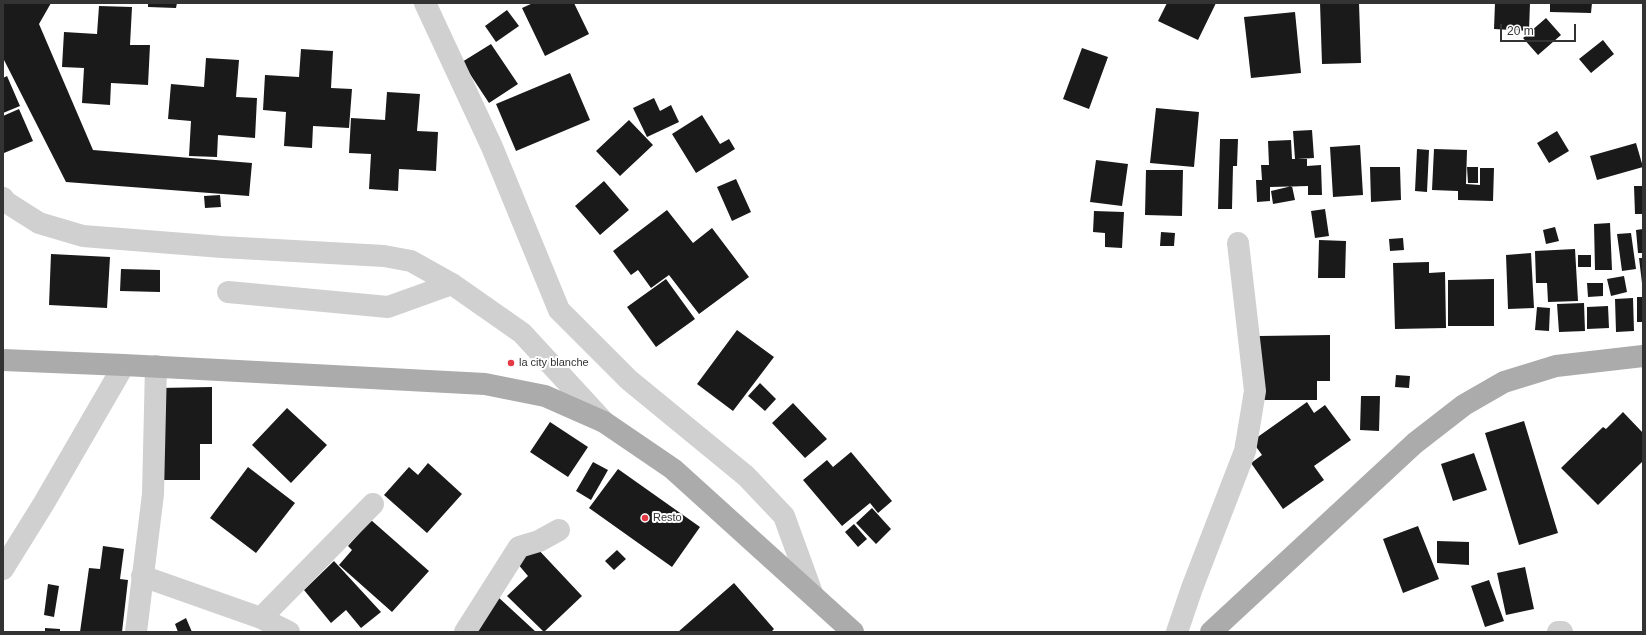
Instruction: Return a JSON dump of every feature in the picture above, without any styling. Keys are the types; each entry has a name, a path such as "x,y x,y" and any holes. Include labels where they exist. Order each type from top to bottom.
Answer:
{"main road":[{"path":"1211,632 1415,443 1464,405 1504,382 1556,366 1643,356"},
{"path":"3,360 156,366 485,384 544,396 604,422 673,469 853,632"}],"street":[{"path":"425,3 492,147 559,310 629,380 746,476 784,516 812,594"},
{"path":"3,198 6,202 39,223 83,236 222,248 384,256 411,261 452,284 522,333 604,422"},
{"path":"1177,632 1192,588 1245,451 1255,392 1238,243"},
{"path":"228,292 388,307 452,284"},
{"path":"3,569 44,503 124,365"},
{"path":"136,632 153,494 156,366"},
{"path":"261,618 372,504"},
{"path":"465,632 519,547 560,530"},
{"path":"142,576 261,618 289,632"}],"building":[{"path":"3,3 51,3 39,24 93,150 252,163 249,196 66,182 3,58"},
{"path":"148,3 177,3 176,8 148,7"},
{"path":"533,3 574,3 589,34 545,56 522,8"},
{"path":"1167,3 1216,3 1198,40 1158,21"},
{"path":"1320,3 1359,3 1361,63 1322,64"},
{"path":"1495,3 1530,3 1529,31 1494,29"},
{"path":"1550,3 1592,3 1591,13 1550,12"},
{"path":"99,6 132,7 130,45 150,45 148,85 111,83 110,105 82,103 84,68 62,67 64,32 97,34"},
{"path":"507,10 519,26 496,42 485,26"},
{"path":"1295,12 1301,73 1251,78 1244,17"},
{"path":"1546,18 1561,35 1538,55 1523,38"},
{"path":"1603,40 1614,54 1591,73 1579,59"},
{"path":"491,44 518,84 489,103 462,62"},
{"path":"1082,48 1108,57 1089,109 1063,99"},
{"path":"301,49 333,51 331,88 352,89 349,128 313,126 312,148 284,146 286,112 263,110 265,75 299,77"},
{"path":"206,58 239,60 236,97 257,98 255,138 218,135 217,157 189,156 191,121 168,119 171,84 204,87"},
{"path":"570,73 590,120 516,151 496,104"},
{"path":"7,76 20,106 3,113 3,78"},
{"path":"387,92 420,94 417,131 438,132 436,171 399,169 398,191 369,189 371,154 349,153 351,118 385,120"},
{"path":"654,98 660,111 671,105 679,122 647,137 633,108"},
{"path":"1156,108 1199,112 1194,167 1150,163"},
{"path":"19,109 33,141 4,153 3,116"},
{"path":"702,115 720,144 729,139 735,149 696,173 672,134"},
{"path":"629,120 653,145 620,176 596,151"},
{"path":"1312,130 1314,158 1297,159 1307,159 1307,166 1321,165 1322,195 1308,195 1308,186 1270,187 1270,201 1257,202 1256,180 1262,180 1261,165 1269,165 1268,141 1291,140 1292,159 1295,159 1293,131"},
{"path":"1557,131 1569,151 1549,163 1537,143"},
{"path":"1220,139 1238,139 1237,166 1233,166 1232,209 1218,209"},
{"path":"1636,143 1643,167 1597,180 1590,156"},
{"path":"1360,145 1363,195 1333,197 1330,147"},
{"path":"1417,149 1429,150 1427,192 1415,191"},
{"path":"1434,149 1467,150 1466,184 1480,185 1480,168 1494,168 1493,201 1458,200 1458,191 1432,190"},
{"path":"1096,160 1128,164 1122,206 1090,202"},
{"path":"1370,167 1400,167 1401,200 1371,202"},
{"path":"1467,167 1478,167 1478,183 1468,183"},
{"path":"1146,170 1183,170 1182,216 1145,215"},
{"path":"736,179 751,212 732,221 717,187"},
{"path":"604,181 629,210 600,235 575,206"},
{"path":"1292,186 1295,200 1273,204 1271,191"},
{"path":"1634,186 1643,186 1643,214 1635,214"},
{"path":"220,195 221,207 205,208 204,196"},
{"path":"1325,209 1329,236 1315,238 1311,211"},
{"path":"667,210 693,243 712,228 749,277 699,314 669,275 651,288 638,270 631,275 613,251"},
{"path":"1094,211 1124,212 1122,248 1105,247 1105,233 1093,232"},
{"path":"1610,223 1612,270 1595,270 1594,224"},
{"path":"1555,227 1559,241 1546,244 1543,230"},
{"path":"1643,229 1643,253 1638,253 1636,230"},
{"path":"1161,232 1175,233 1174,246 1160,246"},
{"path":"1631,233 1636,269 1622,271 1617,234"},
{"path":"1403,238 1404,250 1390,251 1389,239"},
{"path":"1319,240 1346,241 1345,278 1318,278"},
{"path":"1575,249 1578,301 1548,302 1547,283 1536,283 1535,251"},
{"path":"1531,253 1534,308 1508,309 1506,255"},
{"path":"51,254 110,257 107,308 49,305"},
{"path":"1578,255 1591,255 1591,267 1578,267"},
{"path":"1639,258 1643,258 1643,283 1642,283"},
{"path":"1429,262 1429,273 1445,272 1446,328 1395,329 1393,263"},
{"path":"121,269 160,270 160,292 120,291"},
{"path":"1624,276 1627,292 1611,296 1607,279"},
{"path":"666,279 695,319 656,347 627,307"},
{"path":"1494,279 1494,326 1448,326 1448,280"},
{"path":"1587,283 1603,283 1603,296 1588,297"},
{"path":"1637,297 1643,297 1643,322 1637,322"},
{"path":"1633,298 1634,331 1616,332 1615,299"},
{"path":"1584,303 1585,331 1559,332 1557,304"},
{"path":"1608,306 1609,328 1587,329 1587,307"},
{"path":"1537,307 1550,308 1549,331 1535,330"},
{"path":"737,330 774,357 733,411 697,384"},
{"path":"1330,335 1330,381 1317,381 1317,400 1259,400 1259,336"},
{"path":"1396,375 1410,376 1409,388 1395,387"},
{"path":"760,383 776,399 765,411 748,396"},
{"path":"212,387 212,444 200,444 200,480 160,480 159,388"},
{"path":"1361,396 1380,396 1379,431 1360,430"},
{"path":"1307,402 1314,413 1325,405 1351,440 1314,466 1324,480 1283,509 1251,463 1262,455 1252,441"},
{"path":"793,403 827,439 805,458 772,423"},
{"path":"287,408 327,445 291,483 252,445"},
{"path":"1623,412 1643,433 1643,461 1598,505 1561,468 1603,427 1606,429"},
{"path":"1524,421 1558,533 1519,545 1485,433"},
{"path":"550,422 588,447 568,477 530,452"},
{"path":"851,452 892,501 878,513 870,503 842,526 803,480 827,460 833,467"},
{"path":"1474,453 1487,490 1453,501 1441,464"},
{"path":"593,462 608,470 591,500 576,491"},
{"path":"428,463 462,494 427,533 384,495 409,467 418,475"},
{"path":"248,467 295,503 256,553 210,518"},
{"name":"Resto","path":"618,469 700,527 672,567 589,508"},
{"path":"872,508 891,529 876,544 856,523"},
{"path":"371,520 429,571 392,612 339,565 352,550 348,546"},
{"path":"854,524 867,539 858,547 845,532"},
{"path":"1418,526 1439,579 1403,593 1383,539"},
{"path":"1437,541 1469,542 1469,565 1437,563"},
{"path":"103,546 124,549 120,579 128,580 122,632 80,632 89,568 100,569"},
{"path":"535,546 582,596 544,632 507,596 528,576 517,563"},
{"path":"617,550 626,559 614,570 605,561"},
{"path":"334,561 381,612 361,628 346,610 331,623 304,590"},
{"path":"1525,567 1534,609 1506,615 1497,573"},
{"path":"1489,580 1504,621 1485,627 1471,586"},
{"path":"734,583 774,629 771,632 678,632"},
{"path":"48,584 59,586 54,617 44,615"},
{"path":"497,596 536,632 475,632"},
{"path":"186,618 192,632 178,632 175,624"},
{"path":"45,628 60,629 60,632 45,632"}],"place":[{"name":"la city blanche","path":"511,363"},
{"name":"Resto","path":"645,518"}]}
